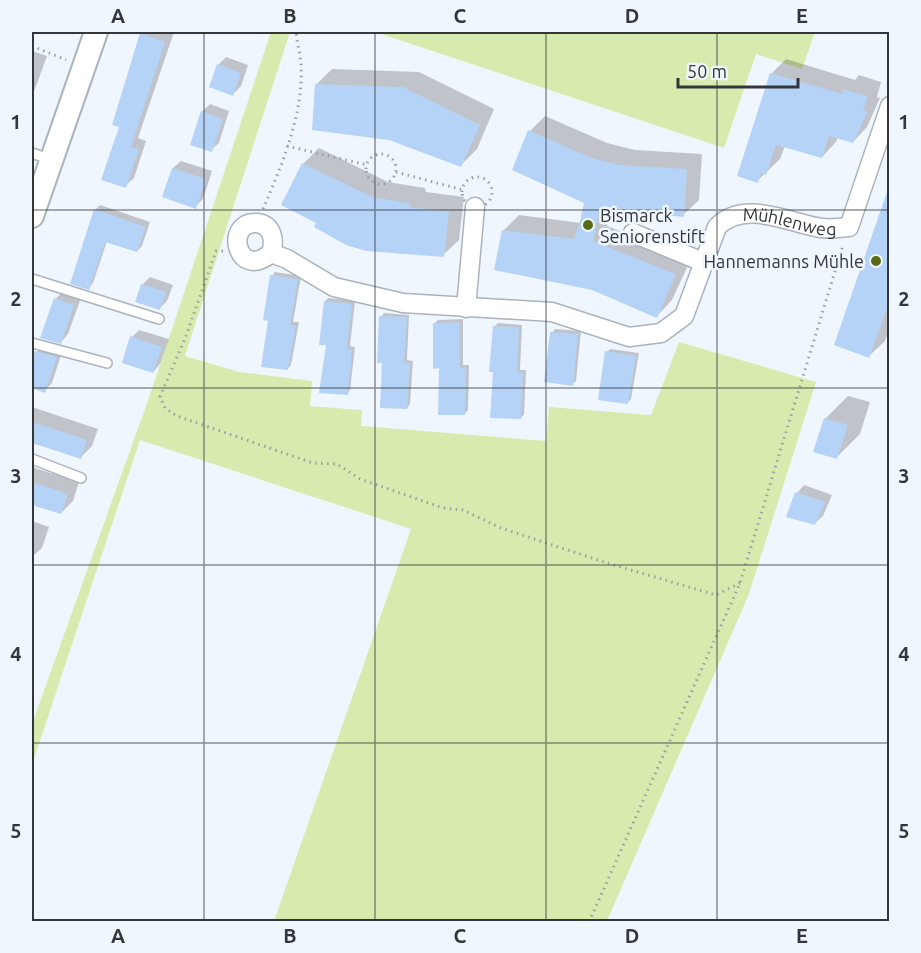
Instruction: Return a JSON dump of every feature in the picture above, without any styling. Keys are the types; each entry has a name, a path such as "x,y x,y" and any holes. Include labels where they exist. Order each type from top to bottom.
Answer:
{"street":[{"path":"32,212 41,157 83,68 96,32"},
{"name":"Mühlenweg","path":"271,253 287,259 334,287 403,303 552,312 629,337 661,333 684,316 717,227 726,217 753,213 817,228 849,227 890,106"},
{"path":"466,308 475,207"},
{"path":"257,223 266,227 272,234 274,243 271,253 263,259 254,261 245,257 238,250 237,240 240,231 247,225 257,223"},
{"path":"633,232 703,262"}],"lane":[{"path":"32,279 159,320"},
{"path":"32,343 107,363"},
{"path":"32,459 81,478"}],"path":[{"path":"257,223 287,146 297,111 301,65 296,32"},
{"path":"32,46 83,68"},
{"path":"287,146 367,165"},
{"path":"367,165 377,154 385,154 392,158 396,172"},
{"path":"367,165 371,180 378,183 386,183 396,172"},
{"path":"396,172 463,190"},
{"path":"589,921 740,583 849,227"},
{"path":"238,250 216,251 186,336 160,397 165,408 177,416 313,463 337,464 360,479 443,508 463,510 501,528 607,564 716,595 740,583"}],"green space":[{"path":"271,32 290,32 185,356 239,372 312,381 310,406 362,410 361,426 546,441 549,407 651,415 679,342 816,382 749,594 607,921 274,921 411,529 140,440 32,765 32,724 151,392"},
{"path":"375,32 815,32 802,69 756,54 724,148"}],"building":[{"path":"140,33 165,42 131,147 139,149 126,188 101,180 119,127 112,125"},
{"path":"217,64 241,73 233,96 209,87"},
{"path":"770,73 842,94 843,89 868,96 863,111 867,112 853,143 829,136 822,158 776,145 766,175 761,173 758,183 737,176"},
{"path":"315,84 403,87 480,125 461,167 389,140 312,130"},
{"path":"201,111 223,119 212,152 190,145"},
{"name":"Bismarck Seniorenstift","path":"528,130 591,158 619,165 687,169 684,217 600,209 593,241 676,274 657,318 592,290 494,270 502,230 574,239 580,221 584,203 512,170"},
{"path":"302,163 372,197 409,203 410,207 449,212 444,257 366,251 346,245 314,227 316,223 281,205"},
{"path":"172,168 206,179 196,209 162,197"},
{"name":"Hannemanns Mühle","path":"887,192 890,300 869,358 834,345"},
{"path":"94,209 146,227 137,252 105,242 89,290 70,284"},
{"path":"270,275 298,279 290,325 296,325 288,370 261,367 268,321 263,320"},
{"path":"141,284 166,292 160,310 135,302"},
{"path":"54,298 74,305 61,344 40,338"},
{"path":"324,301 352,304 347,349 352,350 348,395 319,393 326,345 319,345"},
{"path":"379,316 407,317 404,363 410,363 407,409 380,408 382,363 377,363"},
{"path":"460,322 460,368 466,367 465,415 438,415 439,368 433,369 433,323"},
{"path":"493,326 519,327 517,373 523,373 521,419 490,418 493,372 489,372"},
{"path":"550,332 578,334 573,386 544,382"},
{"path":"130,336 162,347 153,373 122,363"},
{"path":"35,351 57,357 45,393 32,388 32,360"},
{"path":"605,351 636,356 628,404 598,400"},
{"path":"824,418 848,425 837,459 813,452"},
{"path":"32,422 87,440 81,459 32,443"},
{"path":"32,482 68,494 61,514 32,505"},
{"path":"795,492 825,502 815,525 786,517"}],"place":[{"name":"Bismarck Seniorenstift","path":"588,225"},
{"name":"Hannemanns Mühle","path":"876,261"}]}
